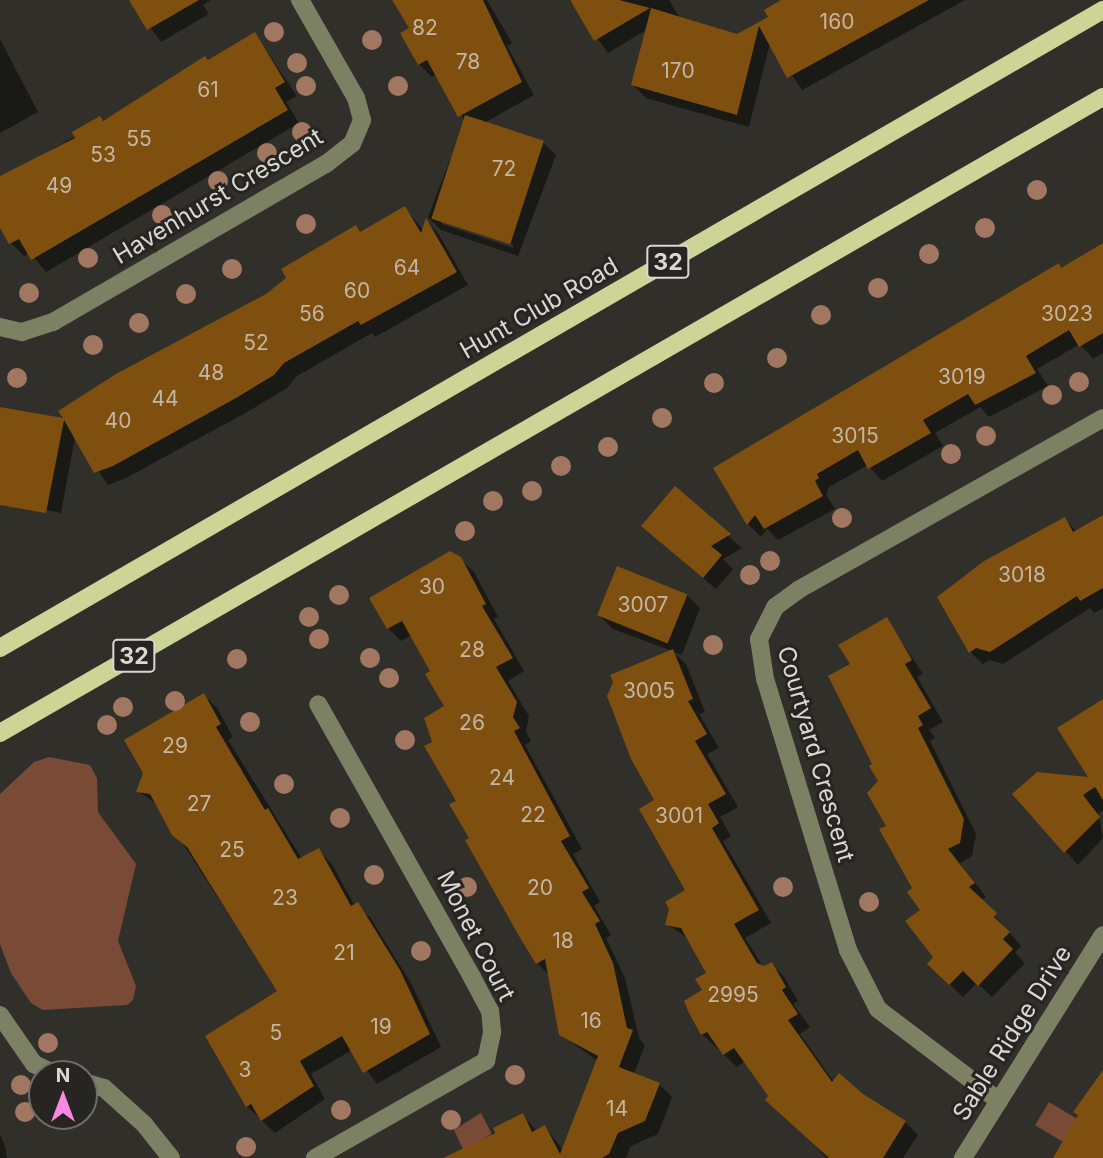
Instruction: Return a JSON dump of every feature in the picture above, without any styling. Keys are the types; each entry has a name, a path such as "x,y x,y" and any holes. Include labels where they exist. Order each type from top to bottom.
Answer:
{"main road":[{"name":"Hunt Club Road","path":"0,648 1103,10"},
{"name":"32","path":"0,733 1103,97"}],"street":[{"name":"Havenhurst Crescent","path":"0,327 22,332 53,323 326,164 352,144 362,120 356,98 300,0"},
{"name":"Courtyard Crescent","path":"999,1101 878,1009 848,950 765,679 759,639 775,607 798,590 1103,418"},
{"name":"Monet Court","path":"315,1158 486,1062 492,1032 490,1011 478,988 318,704"},
{"name":"Sable Ridge Drive","path":"963,1158 1103,935"},
{"path":"0,1015 31,1060"},
{"path":"98,1086 104,1087 144,1124 171,1158"}],"shaded area":[{"path":"49,757 90,765 97,778 98,812 136,864 118,941 136,986 133,1000 127,1005 43,1010 31,1003 11,973 0,944 0,794 34,762"},
{"path":"1049,1102 1103,1134 1089,1158 1035,1125"},
{"path":"481,1113 504,1158 467,1158 454,1130"}],"building":[{"path":"129,0 199,0 147,30"},
{"path":"392,0 483,0 522,82 458,117 427,60 418,65 400,33 409,28"},
{"path":"570,0 619,0 650,8 594,41"},
{"path":"781,0 929,0 787,78 759,26 737,115 631,85 651,8 737,34 768,17 764,10"},
{"path":"255,32 285,82 275,88 288,110 31,260 19,239 9,244 0,228 0,176 75,138 72,132 100,116 103,121 205,56 208,60"},
{"path":"465,115 544,141 510,244 431,219"},
{"path":"405,206 421,233 426,218 457,272 361,325 358,321 284,363 274,375 236,398 113,466 94,473 64,420 46,513 0,505 0,407 63,418 58,411 116,374 266,294 286,278 281,269 356,225 360,232"},
{"path":"1103,243 1103,333 1079,347 1069,330 1026,356 1036,373 975,405 968,394 923,420 931,433 868,469 858,450 817,474 819,478 815,481 823,496 764,529 755,515 747,525 713,468 1059,263 1061,268"},
{"path":"675,486 731,534 711,546 722,555 703,578 641,526"},
{"path":"1103,515 1103,588 1080,601 1077,596 990,652 976,648 969,653 937,597 984,561 1065,517 1073,532"},
{"path":"450,551 461,557 486,604 482,606 513,658 496,667 517,702 513,717 520,728 514,731 570,836 561,841 589,888 582,892 600,921 595,924 613,963 627,1028 633,1030 619,1067 660,1083 645,1121 618,1133 609,1154 602,1158 443,1158 495,1133 493,1128 523,1113 532,1132 545,1125 560,1154 598,1056 559,1035 545,959 536,964 519,936 465,840 469,838 449,804 456,801 424,746 432,742 424,718 444,706 425,674 430,671 402,621 387,629 369,598"},
{"path":"617,566 687,594 668,644 597,615"},
{"path":"887,617 912,660 905,664 931,708 918,716 923,725 918,728 964,819 960,843 948,849 975,883 969,887 997,913 994,917 1010,932 1003,939 1013,949 978,986 963,971 949,985 927,964 933,957 905,921 920,910 907,892 912,888 879,829 886,826 867,793 878,781 869,766 872,764 828,676 850,664 838,645"},
{"path":"673,649 693,699 688,701 707,734 695,741 726,794 708,804 719,823 712,828 759,910 734,924 757,963 764,966 772,962 786,987 782,990 798,1014 788,1020 832,1082 839,1073 863,1094 906,1121 883,1158 829,1158 765,1100 768,1096 734,1048 723,1055 707,1032 701,1035 684,1001 702,990 695,979 706,973 681,928 665,925 669,909 665,902 685,890 639,809 654,800 631,759 607,696 613,682 610,675"},
{"path":"204,693 221,724 216,727 265,810 268,808 298,859 319,848 351,906 358,902 400,970 430,1034 363,1073 342,1036 300,1061 314,1086 261,1121 251,1104 246,1107 205,1036 277,991 187,847 172,835 150,794 136,792 143,773 124,740"},
{"path":"1103,699 1103,800 1095,787 1083,795 1100,817 1064,853 1012,794 1037,772 1088,777 1057,728"},
{"path":"1103,1070 1103,1158 1053,1158 1078,1115 1073,1112"}]}
